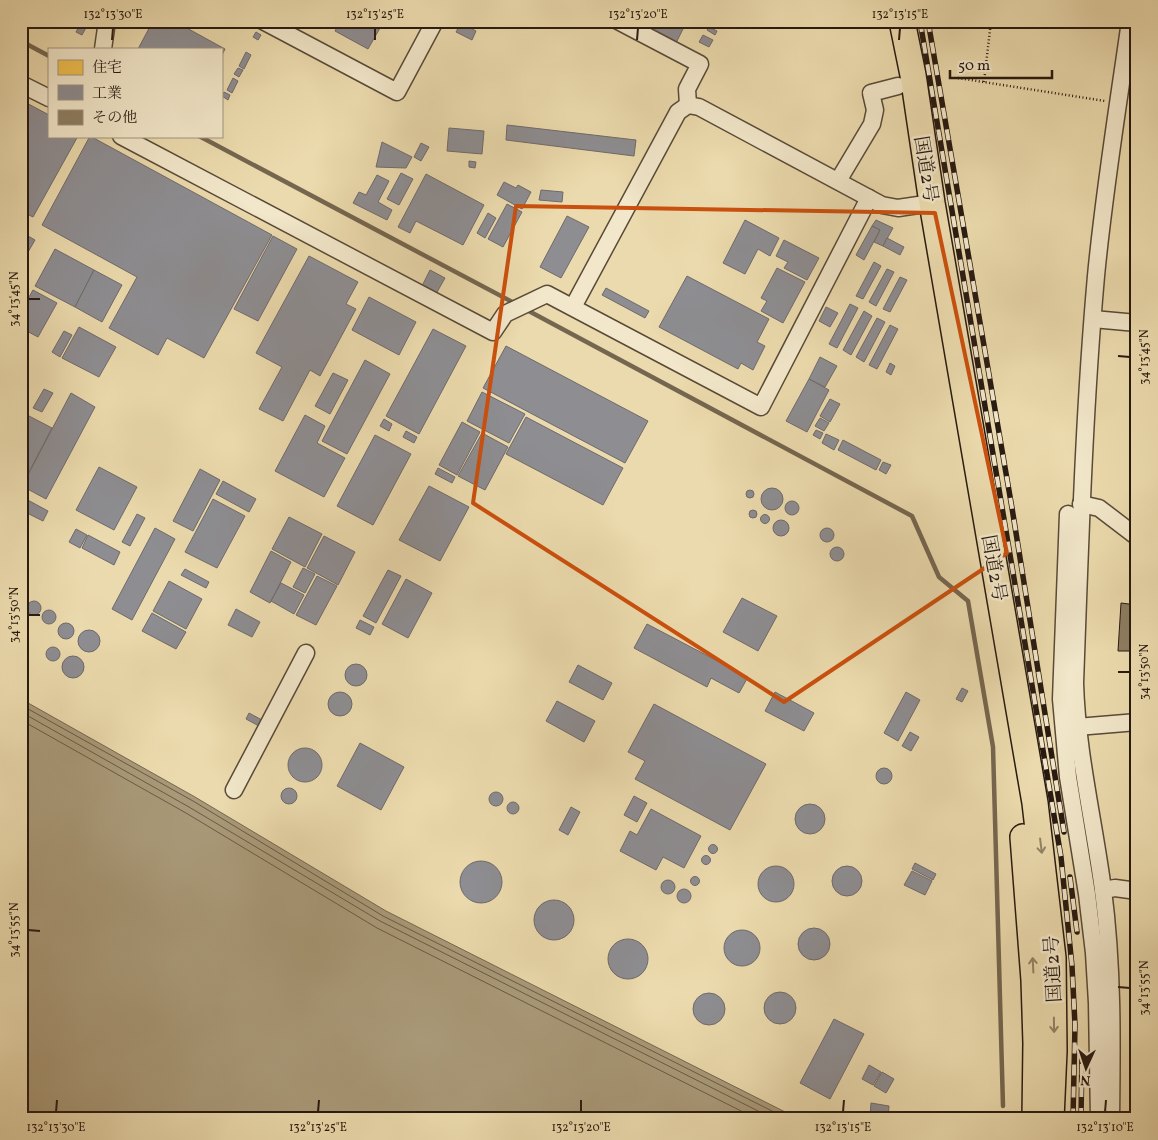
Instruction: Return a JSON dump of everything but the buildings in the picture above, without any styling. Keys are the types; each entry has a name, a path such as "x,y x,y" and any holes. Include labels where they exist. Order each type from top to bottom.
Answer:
{"highway":[{"name":"国道2号","path":"887,21 898,86 925,204 1037,819 1053,958 1054,1051 1051,1119"},
{"name":"国道2号","path":"902,21 913,75 937,309 969,469 1009,711 1017,777 1034,980 1036,1043 1035,1119"}],"street":[{"path":"103,48 107,21"},
{"path":"263,21 397,92 435,21"},
{"path":"618,21 700,64 687,89 688,104"},
{"path":"1111,1119 1112,1045 1109,944 1103,890 1078,727 1075,683 1081,504 1093,319 1101,229 1118,103 1130,74 1130,21"},
{"path":"21,84 48,98"},
{"path":"838,181 872,124 875,110 871,93 898,86"},
{"path":"688,104 699,107 889,207 925,204"},
{"path":"573,307 678,112 688,104"},
{"path":"125,138 493,332 505,314 548,294 761,407 869,198"},
{"path":"1093,319 1137,323"},
{"path":"1081,504 1099,508 1137,538"},
{"path":"1068,514 1061,699 1068,777 1094,953 1099,1119"},
{"path":"234,790 306,653"},
{"path":"1078,727 1137,722"},
{"path":"1103,890 1115,888 1137,891"}],"path":[{"path":"984,82 991,21"},
{"path":"958,78 1118,103"}],"highlighted area":[{"path":"516,206 935,213 1007,553 784,702 473,503"}],"water":[{"path":"21,699 195,797 386,911 799,1119 21,1119"}],"waterway":[{"path":"21,41 48,55"},
{"path":"203,138 516,304"},
{"path":"525,309 912,516 939,577 968,601 993,747 1003,1106"}],"railway":[{"path":"920,21 1061,857 1072,966 1075,1025 1073,1119"},
{"path":"928,21 1012,508 1064,832"},
{"path":"1070,877 1077,932"},
{"path":"1081,1119 1082,1054"}]}
